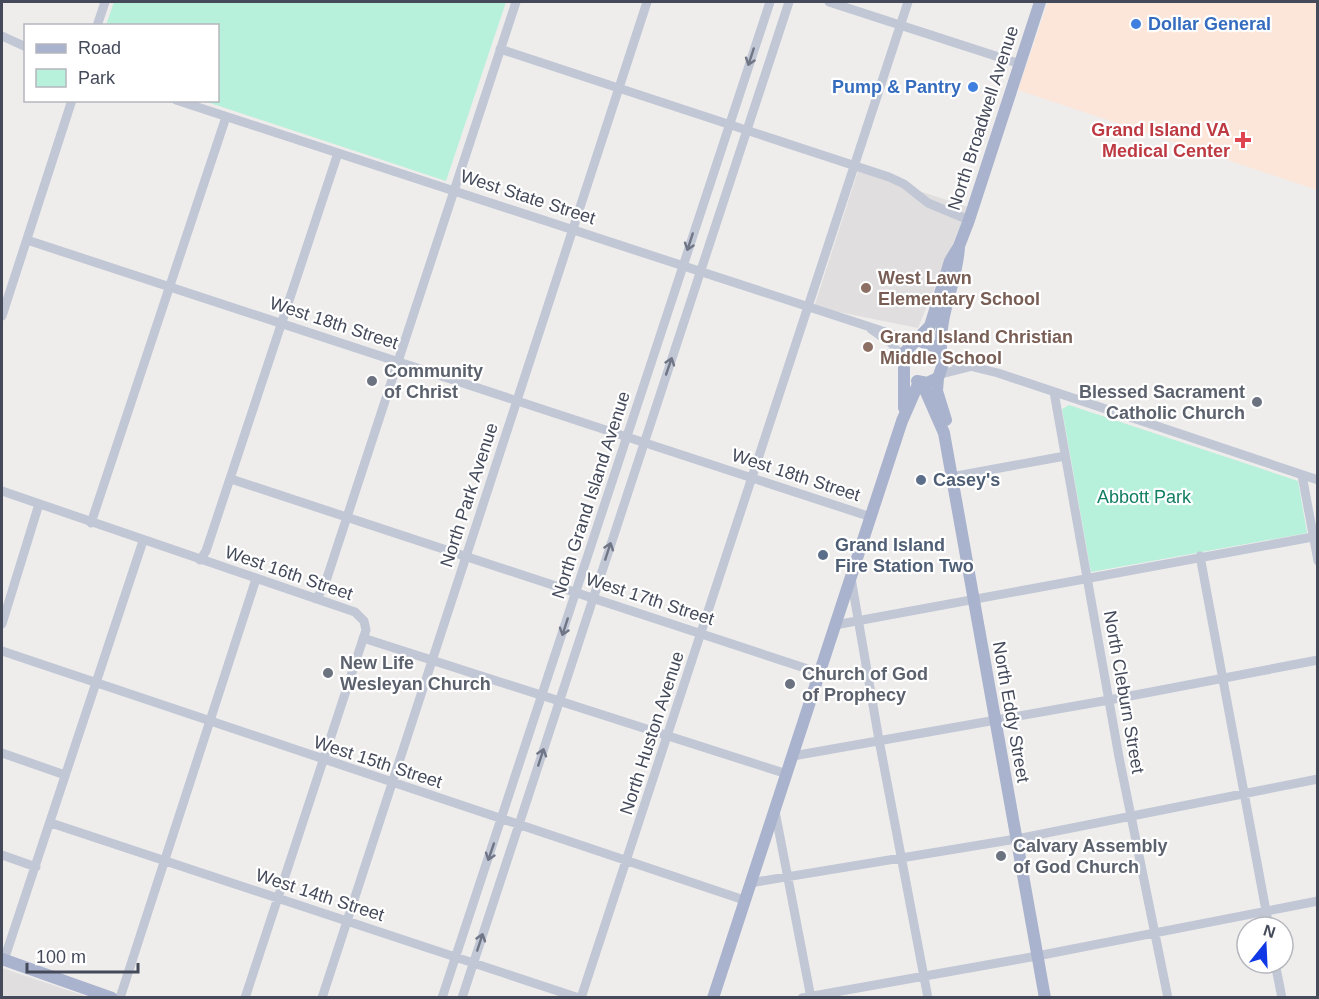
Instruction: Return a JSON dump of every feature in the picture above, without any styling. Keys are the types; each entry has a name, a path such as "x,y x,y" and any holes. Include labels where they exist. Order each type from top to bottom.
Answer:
{"main road":[{"name":"North Broadwell Avenue","path":"915,340 930,326 950,261 959,246 969,220 1040,2"},
{"name":"North Broadwell Avenue","path":"942,352 941,322 958,263 959,246"},
{"path":"902,421 903,363 915,340 942,352 940,376 921,382 909,376 903,363"},
{"name":"North Eddy Street","path":"940,376 937,391 946,420 944,433"},
{"path":"713,998 902,421 921,382"},
{"name":"North Eddy Street","path":"921,382 944,433 1045,998"},
{"path":"3,960 112,998"}],"street":[{"path":"98,24 105,2"},
{"path":"316,599 324,587 516,2"},
{"name":"North Park Avenue","path":"322,998 647,2"},
{"name":"North Grand Island Avenue","path":"442,998 770,2"},
{"name":"North Grand Island Avenue","path":"462,998 789,2"},
{"path":"829,2 1020,64"},
{"name":"North Huston Avenue","path":"580,998 703,634 908,2"},
{"path":"2,36 24,46"},
{"path":"500,49 897,180 928,203 969,220"},
{"path":"2,316 71,102"},
{"name":"West State Street","path":"182,102 869,328 915,340"},
{"path":"91,523 226,117"},
{"path":"200,560 206,550 231,479 339,153"},
{"name":"West 18th Street","path":"27,240 871,518"},
{"name":"West State Street","path":"869,328 891,343 903,363"},
{"path":"942,352 953,362 986,369 1317,480"},
{"path":"940,376 969,367"},
{"name":"North Cleburn Street","path":"1054,392 1130,816 1168,998"},
{"path":"951,477 1065,456"},
{"path":"1302,475 1315,537 1317,561"},
{"name":"West 17th Street","path":"231,479 820,673"},
{"name":"West 16th Street","path":"2,491 355,612 364,621 366,630 363,638"},
{"path":"2,624 39,504"},
{"path":"836,625 1200,556 1315,537"},
{"path":"3,960 51,823 143,541"},
{"path":"1200,556 1267,915"},
{"path":"851,577 928,998"},
{"path":"120,998 256,579"},
{"path":"245,998 363,638 787,774"},
{"name":"West 15th Street","path":"2,651 323,761 744,900"},
{"path":"793,756 1109,700 1317,660"},
{"path":"2,753 65,775"},
{"path":"750,883 1016,839 1317,779"},
{"path":"774,811 808,997 1037,956 1317,901"},
{"name":"West 14th Street","path":"51,823 580,998"},
{"path":"2,855 36,867"},
{"path":"1277,975 1282,998"}],"shaded area":[{"name":"Grand Island VA Medical Center","path":"1048,2 1317,2 1317,190 1018,90"},
{"path":"858,171 968,207 918,328 814,307"},
{"path":"2,968 88,997 2,997"}],"green space":[{"path":"114,2 506,2 446,181 207,102 219,102 219,24 106,24"},
{"name":"Abbott Park","path":"1069,405 1298,481 1307,533 1091,572 1062,409"}],"place":[{"name":"Dollar General","path":"1136,24"},
{"name":"Pump & Pantry","path":"973,87"},
{"name":"Grand Island VA Medical Center","path":"1243,140"},
{"name":"West Lawn Elementary School","path":"866,288"},
{"name":"Grand Island Christian Middle School","path":"868,347"},
{"name":"Community of Christ","path":"372,381"},
{"name":"Blessed Sacrament Catholic Church","path":"1257,402"},
{"name":"Casey's","path":"921,480"},
{"name":"Grand Island Fire Station Two","path":"823,555"},
{"name":"New Life Wesleyan Church","path":"328,673"},
{"name":"Church of God of Prophecy","path":"790,684"},
{"name":"Calvary Assembly of God Church","path":"1001,856"}]}
